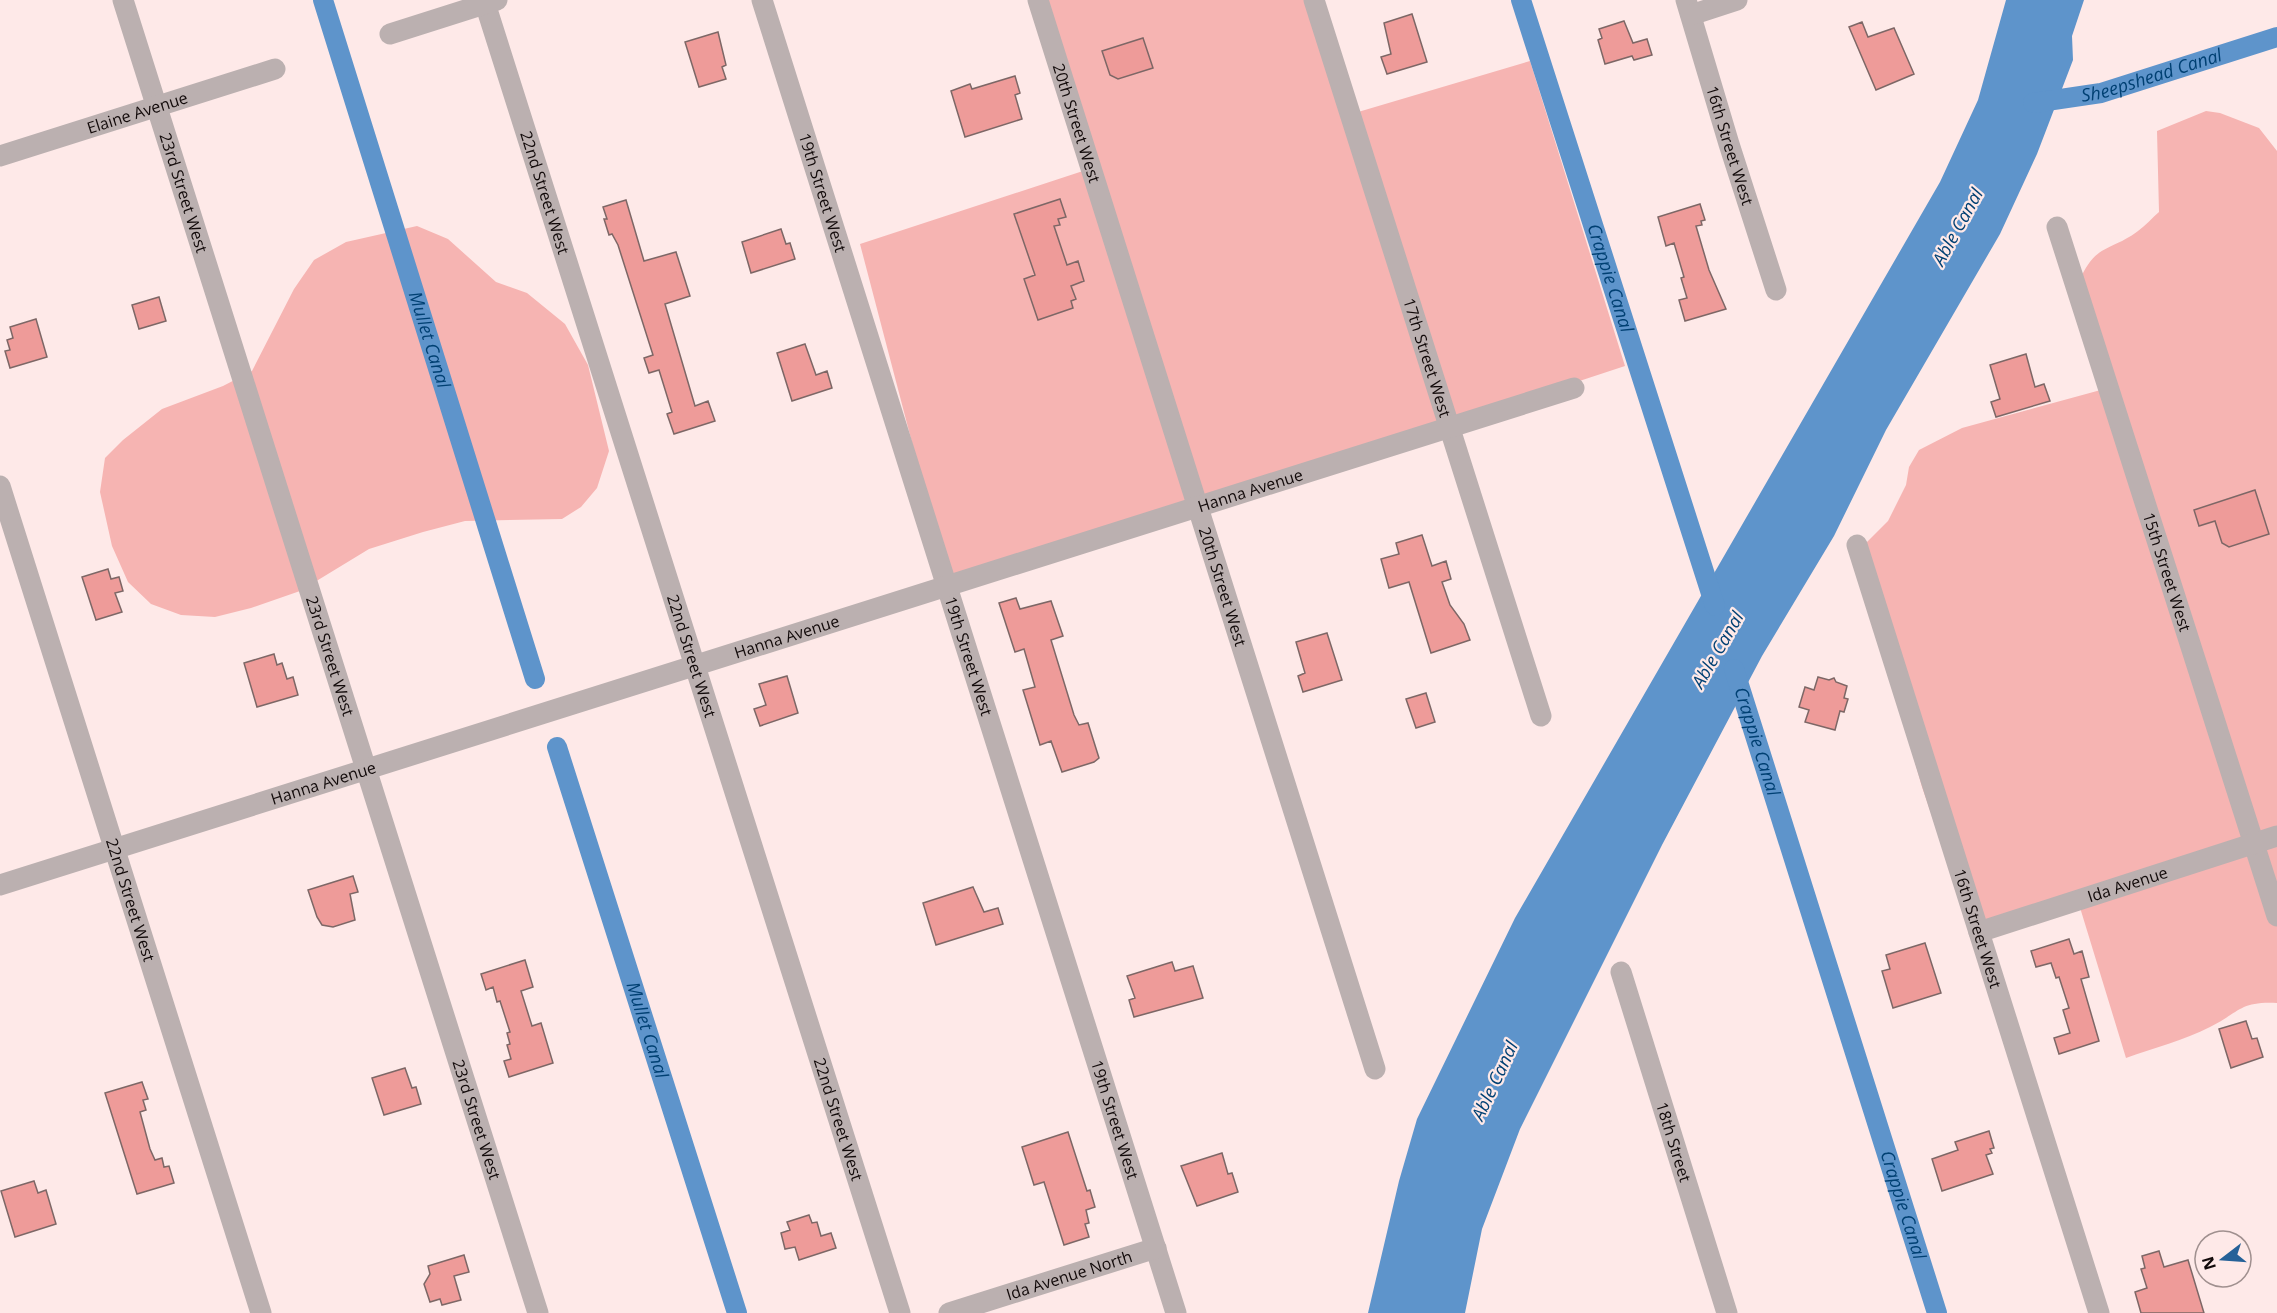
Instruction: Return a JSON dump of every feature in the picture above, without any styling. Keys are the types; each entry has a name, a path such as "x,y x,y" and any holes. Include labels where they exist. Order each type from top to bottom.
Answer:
{"street":[{"name":"23rd Street West","path":"123,0 538,1313"},
{"name":"19th Street West","path":"762,0 1176,1313"},
{"name":"20th Street West","path":"1038,0 1375,1069"},
{"name":"17th Street West","path":"1314,0 1541,716"},
{"path":"1689,7 1737,0"},
{"path":"390,34 489,1"},
{"name":"22nd Street West","path":"489,1 900,1313"},
{"name":"16th Street West","path":"1689,7 1729,144 1776,290"},
{"name":"Elaine Avenue","path":"0,156 275,69"},
{"name":"15th Street West","path":"2057,227 2277,916"},
{"name":"Hanna Avenue","path":"0,885 1574,388"},
{"name":"22nd Street West","path":"0,486 261,1313"},
{"name":"16th Street West","path":"1857,545 2099,1313"},
{"name":"Ida Avenue","path":"1979,932 2277,836"},
{"name":"18th Street","path":"1621,972 1727,1313"},
{"name":"Ida Avenue North","path":"950,1313 1156,1248"}],"shaded area":[{"path":"1040,0 1314,0 1348,115 1530,61 1625,366 1321,466 948,580 860,244 1089,169"},
{"path":"2206,111 2220,113 2259,128 2277,151 2277,1003 2247,1006 2200,1032 2126,1058 2078,901 1973,934 1922,787 1856,553 1888,521 1906,485 1909,467 1919,450 1962,428 2108,388 2079,282 2085,269 2097,254 2128,238 2159,212 2157,131"},
{"path":"417,226 448,239 496,282 527,293 565,324 588,365 609,451 597,488 581,507 562,519 465,521 423,532 369,549 300,591 251,608 215,617 181,615 151,604 128,582 112,546 100,492 105,458 123,440 162,409 223,386 252,371 294,289 314,260 346,242"}],"water":[{"name":"Able Canal","path":"2006,0 2084,0 2072,36 2073,60 2037,154 2000,234 1886,430 1834,536 1762,656 1662,845 1520,1129 1482,1229 1465,1313 1368,1313 1399,1181 1417,1119 1515,918 1940,182 1978,100"}],"building":[{"path":"1412,14 1427,62 1387,74 1381,57 1391,54 1384,23"},
{"path":"1624,21 1633,43 1647,39 1652,55 1634,60 1632,56 1605,64 1598,40 1602,38 1599,29"},
{"path":"1862,22 1868,37 1894,28 1914,74 1876,90 1849,27"},
{"path":"718,32 726,65 722,67 726,79 699,87 685,42"},
{"path":"1143,38 1153,68 1118,79 1110,75 1102,51"},
{"path":"1015,76 1020,93 1015,95 1022,119 965,137 951,91 970,84 972,89"},
{"path":"1060,199 1066,217 1058,219 1060,225 1054,226 1067,265 1078,261 1084,281 1071,286 1076,299 1071,301 1073,308 1038,320 1024,279 1035,275 1014,214"},
{"path":"626,200 644,261 676,252 690,296 665,304 695,406 708,401 715,421 674,434 667,414 672,412 659,370 649,373 644,358 653,355 618,245 612,234 609,235 604,219 607,219 603,207"},
{"path":"1700,204 1705,220 1701,221 1702,225 1696,226 1709,270 1726,309 1685,321 1679,300 1687,298 1681,278 1684,277 1674,243 1666,246 1658,217"},
{"path":"781,229 786,244 790,243 795,259 751,273 742,242"},
{"path":"159,297 166,321 139,329 132,305"},
{"path":"36,319 47,357 10,368 5,351 10,350 7,340 13,338 10,327"},
{"path":"805,344 816,375 827,371 832,388 792,401 777,353"},
{"path":"2026,354 2035,387 2044,384 2050,401 1996,417 1991,402 2000,399 1990,365"},
{"path":"2255,490 2269,534 2229,547 2222,543 2215,521 2199,526 2194,510"},
{"path":"1422,535 1432,566 1446,561 1451,579 1442,582 1450,605 1464,624 1470,640 1431,653 1409,582 1389,588 1381,559 1399,554 1396,543"},
{"path":"108,569 111,579 119,577 123,591 115,593 122,612 96,620 82,577"},
{"path":"1016,598 1020,609 1051,601 1063,636 1051,640 1074,715 1079,725 1088,723 1099,758 1094,762 1062,772 1051,741 1040,745 1023,690 1035,687 1024,649 1015,652 999,603"},
{"path":"1327,633 1342,680 1303,692 1298,676 1305,673 1296,642"},
{"path":"274,654 277,665 282,663 287,679 293,677 298,695 257,707 244,663"},
{"path":"787,676 798,713 760,726 754,709 766,705 759,684"},
{"path":"1818,677 1829,680 1834,678 1836,682 1847,686 1844,698 1848,699 1844,712 1840,711 1835,730 1805,722 1809,710 1799,707 1805,687 1814,690"},
{"path":"1426,693 1435,722 1416,728 1406,699"},
{"path":"353,876 358,892 350,894 355,920 333,927 322,925 308,890"},
{"path":"973,887 984,912 998,908 1003,924 936,945 923,903"},
{"path":"2069,939 2074,954 2082,951 2089,977 2081,979 2099,1041 2059,1054 2054,1038 2070,1033 2063,1010 2069,1008 2059,977 2056,978 2051,963 2036,967 2031,951"},
{"path":"1925,943 1941,993 1893,1008 1882,971 1890,969 1886,955"},
{"path":"525,960 533,987 521,991 532,1026 541,1023 553,1063 509,1077 504,1061 511,1059 507,1045 510,1044 507,1033 510,1032 493,987 486,990 481,974"},
{"path":"1172,962 1175,971 1193,966 1203,998 1134,1017 1129,1000 1135,998 1127,976"},
{"path":"2246,1021 2252,1039 2257,1038 2263,1057 2231,1068 2219,1029"},
{"path":"405,1068 412,1088 416,1087 421,1104 384,1115 372,1078"},
{"path":"142,1082 148,1099 143,1100 146,1110 140,1112 150,1149 155,1160 162,1158 164,1167 169,1166 174,1183 137,1194 105,1093"},
{"path":"1989,1131 1994,1148 1990,1149 1992,1153 1986,1155 1993,1174 1942,1191 1932,1159 1958,1150 1955,1142"},
{"path":"1068,1132 1087,1191 1090,1190 1095,1207 1086,1210 1089,1223 1085,1224 1089,1237 1064,1245 1044,1182 1034,1185 1022,1147"},
{"path":"1222,1153 1228,1174 1232,1173 1238,1192 1197,1206 1181,1166"},
{"path":"34,1181 38,1193 46,1190 56,1224 15,1237 1,1191"},
{"path":"809,1215 812,1223 817,1222 821,1236 831,1233 836,1248 799,1260 795,1247 785,1249 781,1233 790,1230 787,1222"},
{"path":"2159,1251 2164,1267 2188,1260 2193,1277 2193,1289 2197,1289 2204,1313 2141,1313 2135,1292 2147,1288 2141,1269 2145,1268 2142,1256"},
{"path":"464,1255 469,1272 454,1276 461,1300 442,1305 440,1299 430,1302 424,1284 430,1274 428,1266"}],"waterway":[{"name":"Mullet Canal","path":"323,0 535,679"},
{"name":"Crappie Canal","path":"1521,0 1715,606"},
{"name":"Sheepshead Canal","path":"2033,103 2101,93 2277,37"},
{"name":"Crappie Canal","path":"1734,669 1937,1313"},
{"name":"Mullet Canal","path":"557,747 737,1313"}]}
